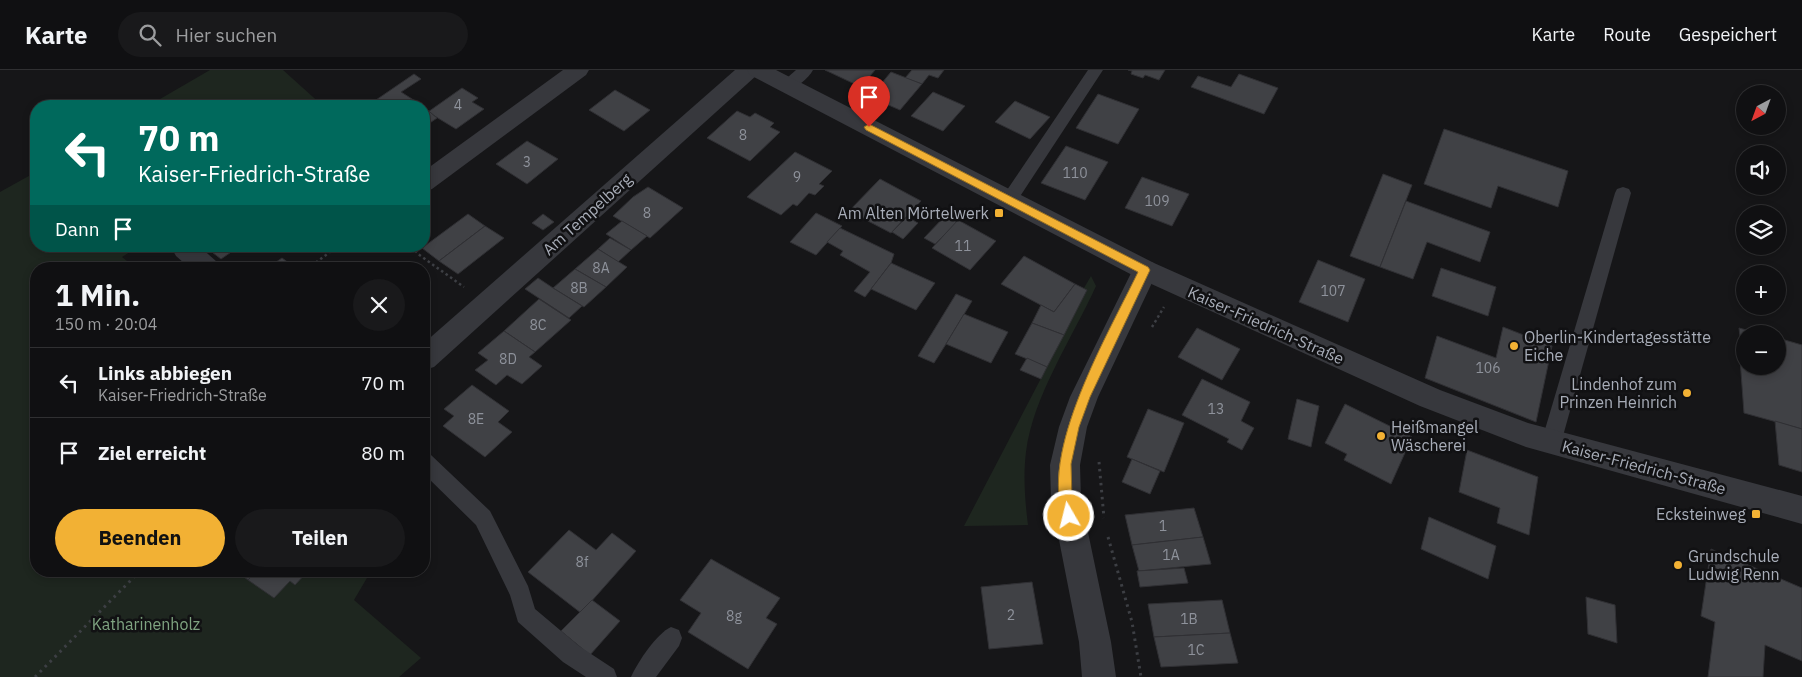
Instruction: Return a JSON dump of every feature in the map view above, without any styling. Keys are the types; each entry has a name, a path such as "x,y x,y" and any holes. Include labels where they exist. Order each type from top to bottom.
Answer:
{"street":[{"path":"430,179 578,70"},
{"name":"Am Tempelberg","path":"430,353 749,70"},
{"name":"Kaiser-Friedrich-Straße","path":"758,70 1144,270 1430,398 1551,443 1802,510"},
{"path":"188,252 200,262"},
{"path":"1099,677 1095,642 1066,499 1065,464 1073,427 1084,397 1144,270"}],"lane":[{"path":"787,85 806,70"},
{"path":"1009,200 1096,70"},
{"path":"1551,443 1623,193"},
{"path":"430,467 482,518 520,593 526,615 571,654 606,677"},
{"path":"642,677 671,638"}],"path":[{"path":"316,262 330,252"},
{"path":"416,252 429,262"},
{"path":"430,263 487,303"},
{"path":"1144,270 1164,306 1149,332"},
{"path":"1098,457 1105,526"},
{"path":"1107,534 1132,622 1141,677"},
{"path":"35,677 134,577"}],"green space":[{"path":"210,70 283,70 316,100 158,100"},
{"name":"Katharinenholz","path":"30,175 30,252 130,252 122,257 128,262 30,262 30,577 367,577 354,600 421,658 399,677 0,677 0,192"},
{"path":"1091,276 1096,286 1045,388 1030,431 1025,470 1025,498 1028,525 964,526 1087,290 1084,288"}],"building":[{"path":"825,70 875,70 861,87"},
{"path":"912,70 944,70 938,78 929,75 922,84 905,78"},
{"path":"1128,70 1165,70 1159,80 1145,75 1143,78 1131,74 1132,71"},
{"path":"891,72 922,84 900,110 870,97"},
{"path":"414,74 421,79 401,92 414,100 376,100"},
{"path":"1239,74 1278,88 1264,114 1191,87 1198,76 1231,87"},
{"path":"462,88 478,98 472,102 484,109 456,129 430,113 430,111"},
{"path":"615,90 650,110 624,131 589,110"},
{"path":"933,92 965,106 943,131 911,116"},
{"path":"1098,94 1139,109 1118,144 1076,128"},
{"path":"1015,101 1050,117 1030,139 995,122"},
{"path":"737,111 750,117 755,113 774,123 770,127 780,132 750,161 707,138"},
{"path":"430,112 437,118 430,123"},
{"path":"1444,129 1568,171 1558,207 1498,186 1491,208 1424,184"},
{"path":"527,141 558,159 527,184 496,164"},
{"path":"1066,146 1108,162 1085,200 1041,183"},
{"path":"795,152 832,171 819,184 824,186 815,195 809,193 797,206 793,204 781,215 747,197"},
{"path":"1383,174 1412,185 1380,267 1350,256"},
{"path":"1142,177 1189,194 1172,226 1125,208"},
{"path":"880,179 921,201 891,233 849,211"},
{"path":"648,187 683,208 650,238 613,216 633,197"},
{"path":"1406,201 1490,232 1480,262 1427,242 1413,279 1380,267"},
{"path":"816,213 842,226 816,255 790,242"},
{"path":"468,214 485,226 439,261 427,252 430,252 430,242"},
{"path":"543,214 554,222 543,230 532,223"},
{"path":"945,216 957,222 935,244 924,238"},
{"path":"907,217 918,223 903,239 892,232"},
{"path":"958,220 996,241 970,270 932,248"},
{"path":"622,221 647,236 631,250 606,234"},
{"path":"485,226 504,238 458,274 439,261"},
{"path":"840,228 894,254 891,263 865,297 854,291 870,272 840,255 843,251 827,242"},
{"path":"610,238 631,250 618,262 598,249"},
{"path":"598,249 627,267 606,287 575,269"},
{"path":"212,252 231,252 221,259"},
{"path":"1024,256 1075,284 1054,312 1001,284"},
{"path":"282,258 287,262 276,262"},
{"path":"1318,260 1365,279 1348,322 1299,302"},
{"path":"891,263 935,283 916,310 871,289"},
{"path":"1441,268 1496,287 1488,316 1432,296"},
{"path":"575,269 606,287 584,307 553,288"},
{"path":"538,278 582,306 569,318 525,289"},
{"path":"1075,284 1087,290 1064,335 1032,323 1041,305 1054,312"},
{"path":"956,294 972,301 946,344 934,363 918,356"},
{"path":"539,299 571,320 535,352 504,331"},
{"path":"964,314 1008,332 991,363 946,344"},
{"path":"1032,323 1064,335 1047,367 1015,354"},
{"path":"1503,327 1552,346 1536,422 1425,378 1437,336 1496,358"},
{"path":"1197,328 1240,349 1222,380 1178,357"},
{"path":"504,331 535,352 529,357 542,366 522,384 507,375 496,385 475,370 488,360 478,353"},
{"path":"1786,340 1802,345 1802,429 1744,413 1741,375 1786,375"},
{"path":"1027,358 1047,367 1041,379 1020,370"},
{"path":"1202,379 1250,402 1241,421 1254,428 1242,450 1227,442 1229,439 1182,415"},
{"path":"472,385 509,411 498,422 512,432 485,457 443,426 454,416 444,409"},
{"path":"1297,399 1319,406 1311,447 1288,439"},
{"path":"1345,404 1412,437 1391,484 1344,460 1347,454 1325,443"},
{"path":"1148,409 1184,423 1164,472 1127,457"},
{"path":"1775,421 1802,429 1802,472 1779,465"},
{"path":"1467,450 1538,477 1529,535 1497,523 1500,508 1459,492"},
{"path":"1132,459 1160,471 1150,494 1122,482"},
{"path":"1194,508 1203,537 1132,545 1125,515"},
{"path":"1429,517 1496,546 1488,579 1421,549"},
{"path":"569,530 596,550 612,533 636,551 581,613 528,572"},
{"path":"1203,537 1211,564 1139,571 1132,545"},
{"path":"1711,549 1802,588 1802,661 1765,645 1763,677 1708,677 1715,622 1701,616"},
{"path":"711,559 780,598 766,618 777,624 748,669 688,632 701,613 680,600"},
{"path":"1184,568 1188,583 1140,587 1137,571"},
{"path":"251,577 302,577 295,585 290,581 274,598 248,580"},
{"path":"1032,582 1043,644 989,649 981,587"},
{"path":"1586,597 1615,605 1617,643 1588,634"},
{"path":"592,600 620,621 590,655 561,631"},
{"path":"1222,600 1230,633 1154,637 1148,604"},
{"path":"1230,633 1238,663 1161,667 1154,637"}],"place":[{"name":"Am Alten Mörtelwerk","path":"999,213"},
{"name":"Oberlin-Kindertagesstätte Eiche","path":"1514,346"},
{"name":"Lindenhof zum Prinzen Heinrich","path":"1687,393"},
{"name":"Heißmangel Wäscherei","path":"1381,436"},
{"name":"Ecksteinweg","path":"1756,514"},
{"name":"Grundschule Ludwig Renn","path":"1678,565"}],"route":[{"path":"869,127 1144,270 1084,397 1073,427 1065,464 1066,499 1069,516"}]}
